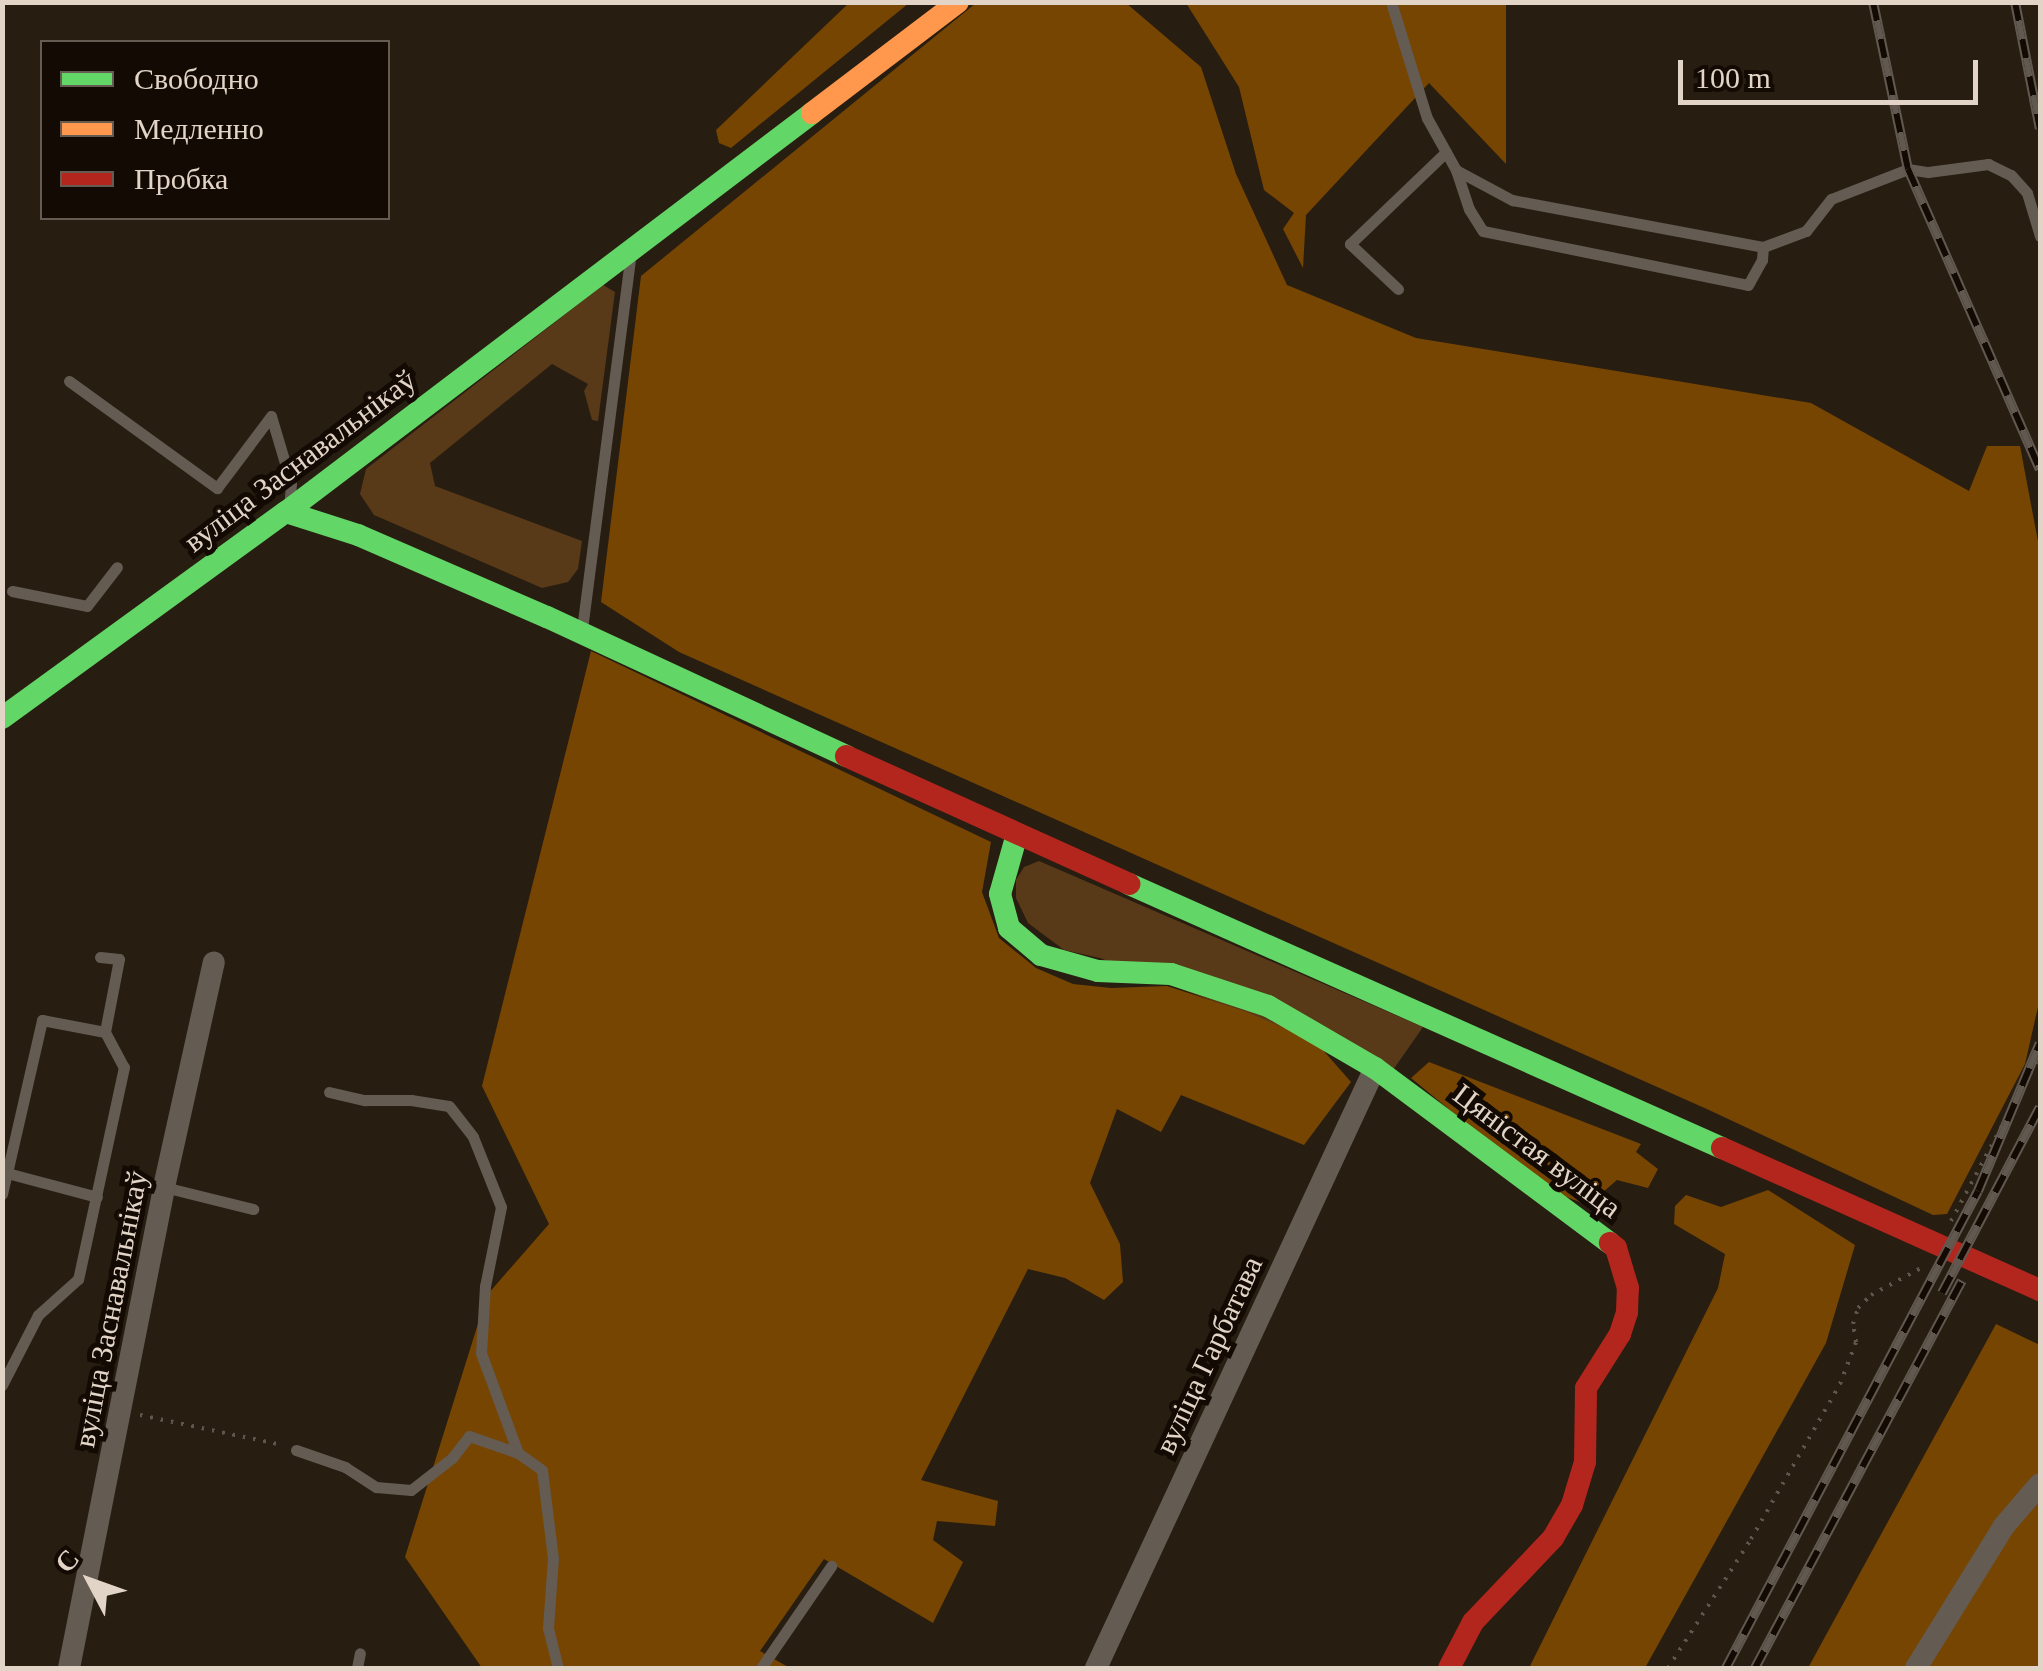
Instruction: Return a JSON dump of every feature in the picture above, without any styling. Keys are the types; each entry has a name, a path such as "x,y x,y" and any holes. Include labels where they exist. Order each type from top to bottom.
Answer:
{"main road":[{"name":"вуліца Заснавальнікаў","path":"2,718 286,512 958,2"},
{"path":"286,512 358,535 582,634 1017,834 2039,1289"},
{"name":"Цяністая вуліца","path":"1017,834 1000,894 1010,928 1041,955 1098,971 1171,974 1223,990 1311,1028 1375,1068 1616,1248 1628,1288 1620,1334 1586,1388 1585,1462 1572,1505 1553,1538 1473,1622 1450,1668"}],"street":[{"name":"вуліца Заснавальнікаў","path":"69,1668 123,1412 164,1187 214,962"},
{"name":"вуліца Гарбатава","path":"1096,1668 1375,1068"},
{"path":"1916,1668 2004,1526 2040,1484"}],"lane":[{"path":"1391,2 1428,118 1482,231 1748,285 1762,260 1763,246"},
{"path":"1398,290 1350,244 1446,152"},
{"path":"1456,170 1512,200 1763,246 1806,232 1831,199 1908,169 1928,172 1988,164 2012,176 2027,193 2040,236"},
{"path":"582,634 631,249"},
{"path":"69,381 217,488 271,416 291,483 286,512"},
{"path":"12,591 86,606 117,567"},
{"path":"2,1385 38,1316 78,1279 124,1067 105,1032 119,960 100,957"},
{"path":"2,1194 42,1020 105,1032"},
{"path":"329,1092 365,1100 411,1100 449,1106 473,1137 501,1207 486,1286 481,1353 518,1453"},
{"path":"5,1173 96,1197"},
{"path":"164,1187 253,1209"},
{"path":"296,1450 346,1467 376,1487 412,1490 452,1458 470,1436 518,1453 542,1470 553,1558 548,1628 558,1668"},
{"path":"760,1668 831,1566"},
{"path":"357,1668 360,1653"}],"path":[{"path":"1947,1230 2040,1055"},
{"path":"1668,1668 1751,1539 1840,1384 1856,1342 1853,1324 1858,1308 1871,1295 1930,1263"},
{"path":"123,1412 296,1450"}],"shaded area":[{"path":"850,2 909,3 731,148 719,143 716,130"},
{"path":"976,3 1126,3 1201,67 1236,174 1287,285 1416,338 1811,403 1969,491 1987,446 2020,446 2040,552 2040,998 2025,1064 1947,1214 1933,1215 1709,1110 679,652 601,602 641,276"},
{"path":"1186,3 1506,3 1506,164 1429,83 1306,215 1303,268 1283,229 1294,213 1264,190 1239,87"},
{"path":"603,285 615,292 598,421 592,420 584,391 588,384 552,364 430,463 435,486 582,541 578,569 568,582 542,588 374,515 360,494 366,469"},
{"path":"591,651 991,842 982,892 999,938 1036,968 1073,984 1111,988 1167,986 1247,1012 1315,1041 1351,1082 1304,1145 1181,1095 1161,1132 1117,1109 1090,1183 1120,1244 1123,1282 1104,1300 1065,1278 1028,1269 921,1480 998,1501 995,1526 937,1521 933,1540 963,1562 933,1623 824,1559 760,1651 790,1668 482,1668 405,1557 487,1295 549,1224 482,1086"},
{"path":"1039,861 1423,1027 1393,1070 1100,958 1064,950 1028,923 1016,898 1016,880 1024,867"},
{"path":"1429,1062 1641,1144 1636,1152 1658,1169 1648,1188 1617,1180 1588,1205 1547,1190 1411,1078"},
{"path":"1768,1190 1855,1245 1826,1343 1645,1668 1529,1668 1718,1288 1725,1254 1674,1224 1675,1206 1686,1195 1721,1207"},
{"path":"1996,1324 2040,1345 2040,1668 1808,1668"}],"railway":[{"path":"1873,2 1908,169 2040,469"},
{"path":"2015,2 2040,129"},
{"path":"1726,1668 1978,1191 2040,1043"},
{"path":"1942,1293 2040,1107"},
{"path":"1755,1668 1962,1281"}],"traffic: fast":[{"path":"2,718 286,512 812,113"},
{"path":"286,512 358,535 547,617 846,756"},
{"path":"1017,834 1000,894 1009,928 1041,955 1098,971 1171,974 1268,1006 1375,1068 1610,1243"},
{"path":"1129,884 1722,1148"}],"traffic: slow":[{"path":"812,113 958,2"}],"traffic: jam":[{"path":"846,756 1129,884"},
{"path":"1722,1148 2040,1290"},
{"path":"1449,1668 1473,1622 1553,1538 1572,1505 1585,1462 1586,1388 1620,1334 1627,1312 1628,1288 1616,1248 1610,1243"}]}
